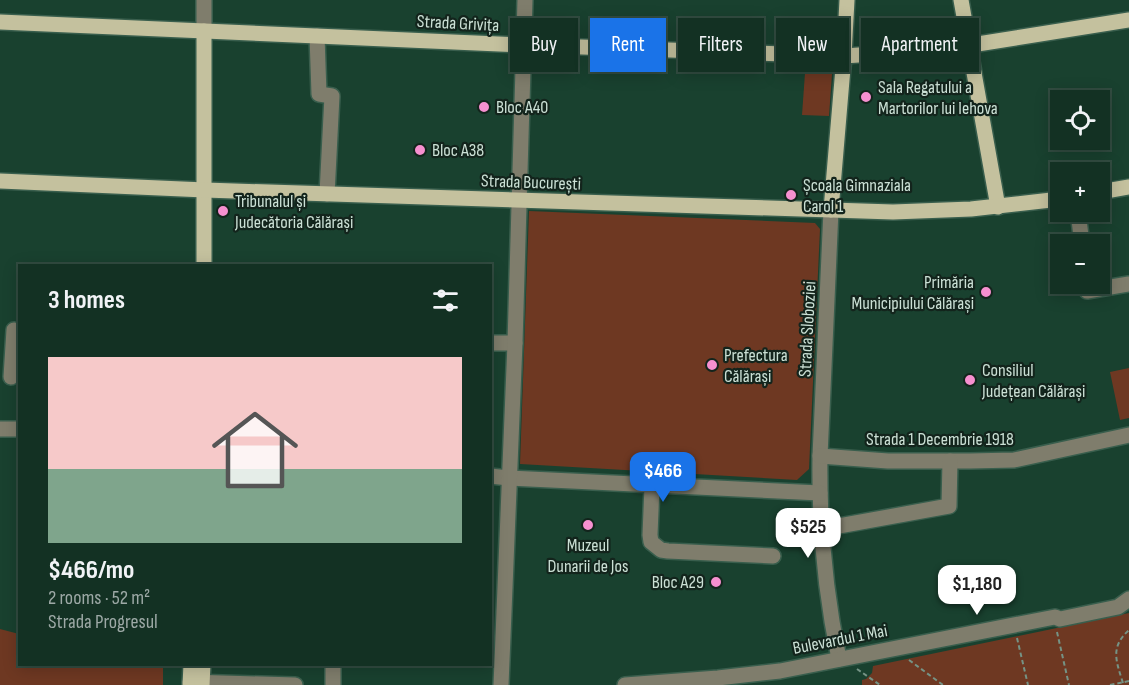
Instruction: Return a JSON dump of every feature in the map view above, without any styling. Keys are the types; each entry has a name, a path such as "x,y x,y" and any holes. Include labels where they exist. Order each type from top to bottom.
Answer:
{"main road":[{"name":"Strada Sloboziei","path":"846,18 847,0"},
{"path":"961,0 964,18"},
{"name":"Strada Grivița","path":"979,44 1129,20"},
{"name":"Strada Grivița","path":"0,22 510,44"},
{"path":"204,31 204,264"},
{"name":"Strada Grivița","path":"578,47 776,54"},
{"name":"Strada Sloboziei","path":"831,210 843,72"},
{"path":"974,72 998,207"},
{"name":"Strada București","path":"0,181 520,201 892,212 958,210 1050,200"},
{"path":"1110,190 1129,187"},
{"path":"192,666 196,684"},
{"path":"196,684 202,666"}],"street":[{"path":"204,0 204,31"},
{"path":"525,0 525,18"},
{"path":"317,36 319,94 332,96 327,194"},
{"path":"501,685 523,72"},
{"name":"Strada Sloboziei","path":"831,210 820,493 830,620 845,662"},
{"path":"1110,285 1129,284"},
{"path":"10,377 11,330"},
{"path":"492,343 515,344"},
{"path":"0,429 18,429"},
{"name":"Strada 1 Decembrie 1918","path":"820,456 888,461 1014,459 1129,435"},
{"path":"822,529 949,506 950,461"},
{"path":"492,476 820,493"},
{"path":"652,486 650,535 651,542 655,546 668,551 772,556"},
{"name":"Bulevardul 1 Mai","path":"625,685 718,678 845,662 1055,617 1060,619 1118,607 1129,599"},
{"path":"333,666 333,685"},
{"path":"196,684 295,685"}],"path":[{"path":"1055,624 1069,685"},
{"path":"1123,683 1116,652 1120,639 1129,630"},
{"path":"1016,632 1028,685"},
{"path":"902,654 943,685"},
{"path":"845,662 880,685"},
{"path":"1110,685 1129,681"}],"shaded area":[{"path":"805,73 832,74 829,116 802,115"},
{"path":"529,211 815,223 820,229 809,469 797,480 520,464"},
{"path":"1129,368 1129,418 1120,420 1110,372"},
{"path":"1129,613 1129,685 862,685 862,680 872,673 873,666"},
{"path":"0,629 18,634 18,666 163,666 163,685 0,685"}],"place":[{"name":"Sala Regatului a Martorilor lui Iehova","path":"866,97"},
{"name":"Bloc A40","path":"484,107"},
{"name":"Bloc A38","path":"420,150"},
{"name":"Școala Gimnaziala Carol 1","path":"791,195"},
{"name":"Tribunalul și Judecătoria Călărași","path":"223,211"},
{"name":"Primăria Municipiului Călărași","path":"986,292"},
{"name":"Prefectura Călărași","path":"712,365"},
{"name":"Consiliul Județean Călărași","path":"970,380"},
{"name":"Muzeul Dunarii de Jos","path":"588,525"},
{"name":"Bloc A29","path":"716,582"}]}
